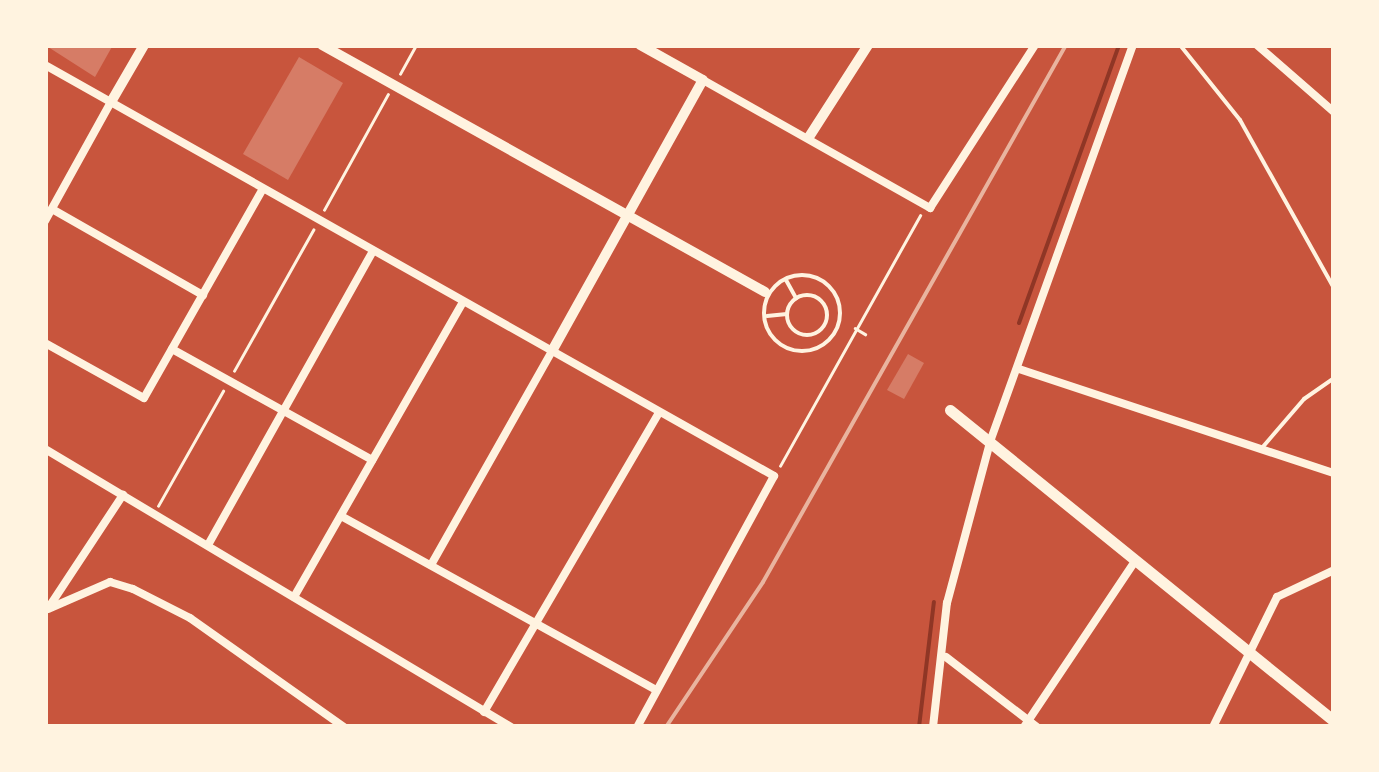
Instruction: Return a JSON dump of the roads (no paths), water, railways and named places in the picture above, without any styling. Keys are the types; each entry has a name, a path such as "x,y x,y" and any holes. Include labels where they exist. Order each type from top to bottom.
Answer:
{"main road":[{"path":"950,410 1334,721"}],"street":[{"path":"45,222 144,45"},
{"path":"322,45 765,292"},
{"path":"640,45 809,137 926,207 1035,45"},
{"path":"809,137 868,45"},
{"path":"933,727 946,656 947,603 983,433 1019,369 1049,264 1132,45"},
{"path":"1256,45 1334,112"},
{"path":"45,64 774,476 637,727"},
{"path":"431,565 703,80"},
{"path":"45,343 144,398 262,190"},
{"path":"52,209 203,295"},
{"path":"208,546 373,251"},
{"path":"294,597 463,302"},
{"path":"172,349 372,460"},
{"path":"1019,369 1334,473"},
{"path":"484,712 658,412"},
{"path":"45,448 511,727"},
{"path":"47,610 123,495"},
{"path":"341,516 535,627 656,690"},
{"path":"1025,723 1136,560"},
{"path":"1213,727 1277,597 1334,570"},
{"path":"47,610 110,582 133,589 190,618 344,727"},
{"path":"946,656 1025,723 1037,727"}],"lane":[{"path":"1180,45 1240,120 1334,288"},
{"path":"813,274 838,292 832,329 810,352 789,353 772,336 765,292 786,280 813,274"},
{"path":"786,280 796,298"},
{"path":"786,314 796,298"},
{"path":"796,298 818,298 826,311 824,324"},
{"path":"767,316 786,314"},
{"path":"786,314 802,335 824,324"},
{"path":"824,324 832,329"},
{"path":"1262,449 1304,399 1334,378"}],"waterway":[{"path":"1019,323 1119,45"},
{"path":"919,727 934,602"}],"railway":[{"path":"666,727 763,582 1066,45"}]}
